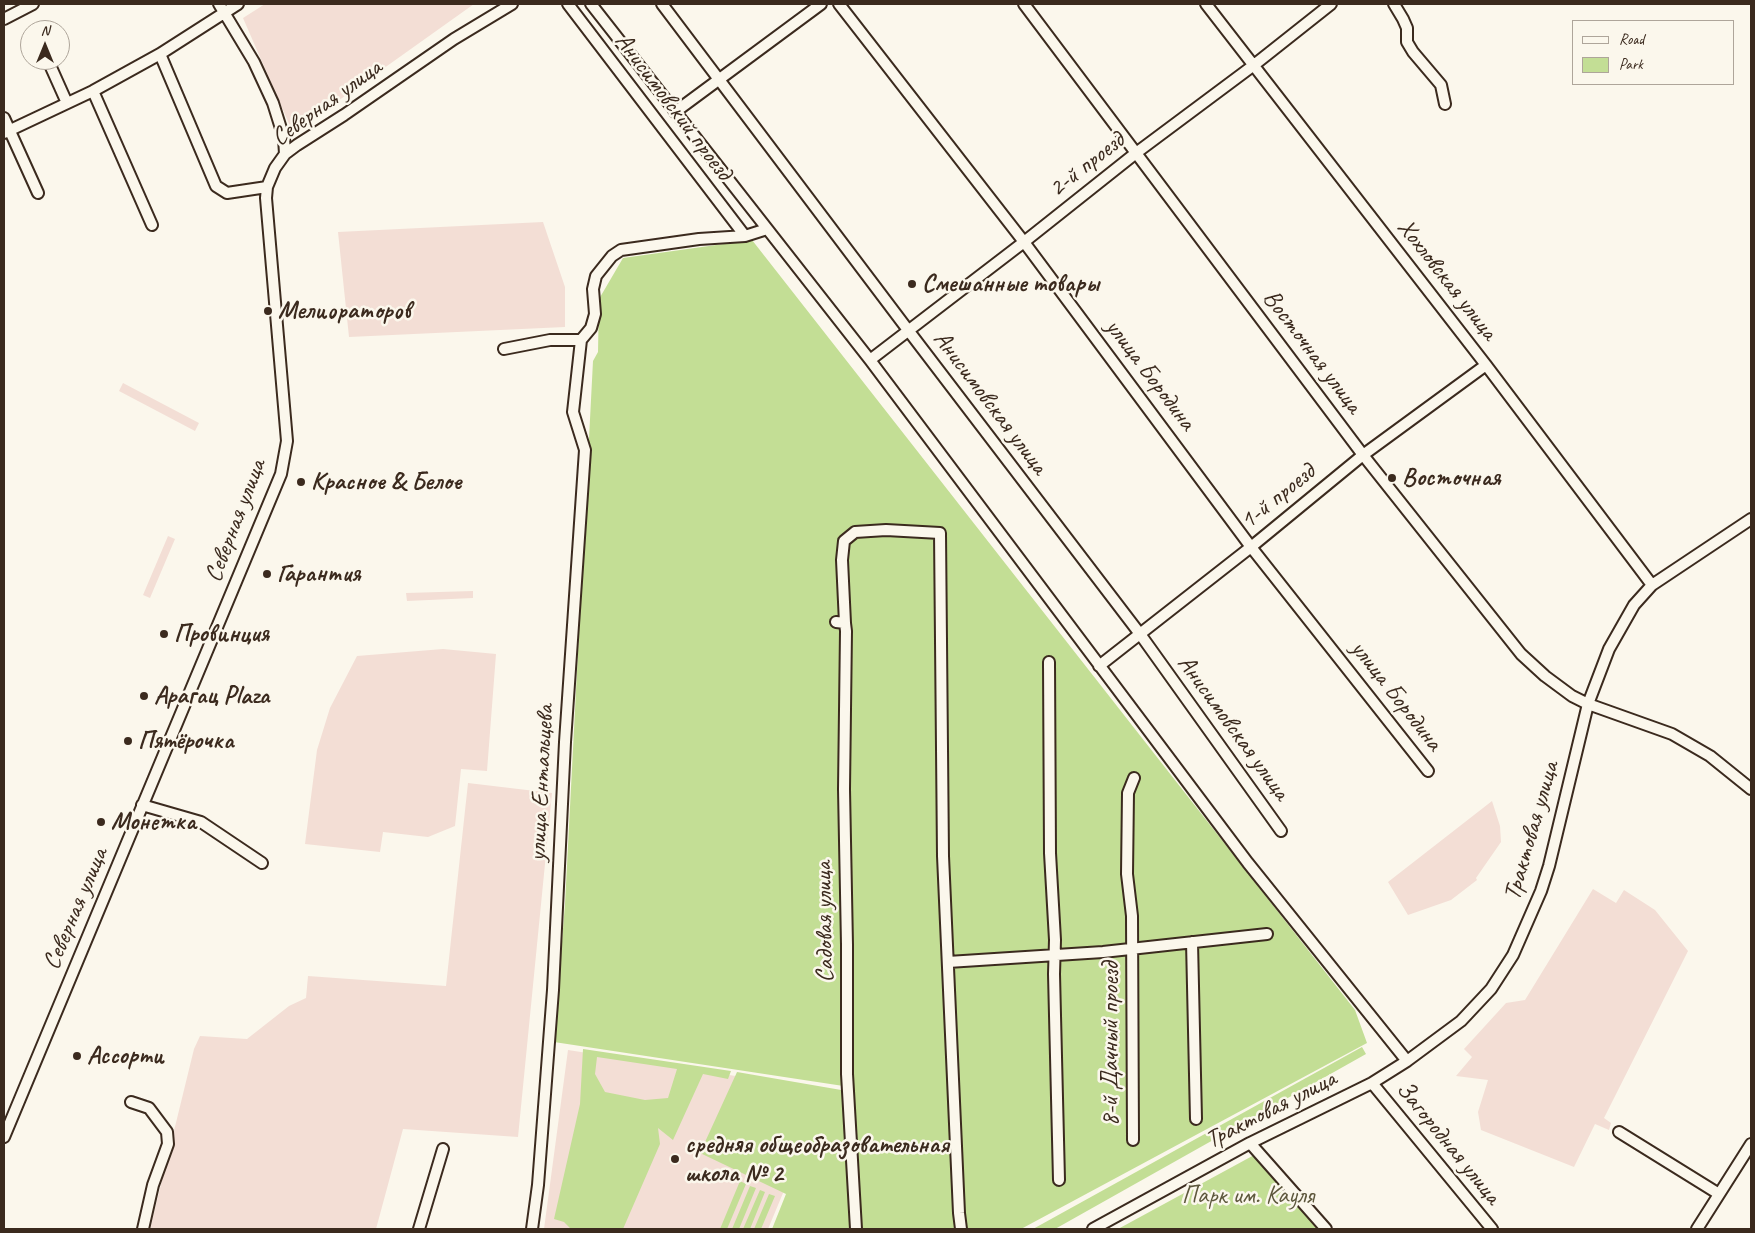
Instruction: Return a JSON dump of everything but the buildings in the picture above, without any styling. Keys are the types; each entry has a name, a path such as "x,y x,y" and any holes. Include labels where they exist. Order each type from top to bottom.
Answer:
{"street":[{"path":"4,19 32,4"},
{"path":"7,132 93,91 160,54 222,8 238,4"},
{"name":"Северная улица","path":"4,1137 281,474 287,441 267,207 267,187 275,168 285,154 454,39 512,4"},
{"name":"Анисимовский проезд","path":"568,4 745,236"},
{"path":"591,4 870,360 1248,863 1407,1061"},
{"name":"Анисимовская улица","path":"662,4 1140,634 1282,831"},
{"path":"674,112 820,4"},
{"name":"улица Бородина","path":"839,4 1024,242 1251,547 1428,771"},
{"name":"Восточная улица","path":"1024,4 1363,455 1521,654 1545,676 1572,696 1588,704 1672,734 1710,756 1751,789"},
{"name":"Хохловская улица","path":"1206,4 1486,365 1652,585"},
{"name":"2-й проезд","path":"870,360 1331,4"},
{"path":"1394,4 1407,28 1407,42 1412,52 1441,84 1445,104"},
{"path":"222,8 254,62 273,104 284,138 285,154"},
{"path":"160,54 216,186 228,193 267,187"},
{"path":"52,70 66,103"},
{"path":"93,91 152,225"},
{"path":"4,118 7,132 38,193"},
{"path":"504,349 550,340 581,340 591,328 595,314 593,288 596,276 612,256 621,250 699,239 745,236 768,229"},
{"name":"улица Ентальцева","path":"532,1229 538,1185 553,990 565,742 585,450 573,412 581,340"},
{"name":"1-й проезд","path":"1099,666 1251,547 1363,455 1486,365"},
{"name":"Трактовая улица","path":"1093,1229 1250,1143 1372,1083 1407,1061 1461,1021 1491,989 1513,955 1550,866 1588,704 1609,649 1634,605 1652,585 1751,519"},
{"name":"Садовая улица","path":"856,1229 847,1074 844,789 846,631 840,622 844,541 855,532 886,530 940,533 943,856 948,962"},
{"path":"1049,662 1050,853 1059,1180"},
{"name":"8-й Дачный проезд","path":"1133,1140 1132,916 1127,874 1128,793 1134,778"},
{"path":"142,805 200,822 262,863"},
{"path":"961,1229 958,1213 948,962 1054,956 1267,934"},
{"path":"1192,942 1196,1119"},
{"name":"Загородная улица","path":"1372,1083 1492,1229"},
{"path":"131,1102 149,1108 167,1132 168,1144 154,1185 143,1229"},
{"path":"1619,1132 1719,1194"},
{"path":"1250,1143 1326,1229"},
{"path":"1696,1229 1719,1194 1748,1156 1751,1144"},
{"path":"418,1229 443,1149"}],"shaded area":[{"path":"265,4 474,4 293,133 243,18"},
{"path":"543,222 565,287 565,327 349,337 338,232"},
{"path":"123,383 199,423 195,431 119,391"},
{"path":"168,536 175,539 150,598 143,595"},
{"path":"473,591 473,598 407,601 406,593"},
{"path":"443,649 496,654 487,771 461,769 455,826 428,837 383,832 380,852 305,844 317,750 330,708 357,656"},
{"path":"468,783 552,793 518,1137 403,1129 376,1229 150,1229 194,1049 200,1036 247,1039 289,1006 306,998 308,976 446,986"},
{"path":"1492,801 1500,826 1501,842 1476,878 1477,880 1451,900 1408,915 1388,882"},
{"path":"1593,889 1616,903 1624,890 1655,910 1688,951 1604,1118 1611,1123 1609,1130 1595,1124 1574,1167 1481,1130 1478,1112 1488,1080 1456,1076 1472,1057 1464,1049 1506,1003 1525,1000"},
{"name":"средняя общеобразовательная школа № 2","path":"568,1050 826,1090 768,1229 544,1229"}],"green space":[{"path":"752,240 1355,1010 1367,1043 1021,1229 853,1229 850,1087 554,1042 565,904 593,361 598,352 599,299 623,258"},
{"path":"1362,1047 1366,1054 1055,1229 1033,1229"},
{"path":"583,1049 731,1071 728,1079 703,1074 673,1140 658,1128 660,1144 623,1229 571,1229 564,1222 554,1219 580,1104","holes":["597,1057 677,1069 668,1098 645,1100 605,1092 595,1074"]},
{"path":"737,1072 847,1091 850,1229 772,1229 786,1194 700,1153"},
{"name":"Парк им. Кауля","path":"1256,1154 1320,1229 1118,1229"},
{"path":"740,1181 746,1184 727,1229 720,1229"},
{"path":"750,1186 756,1188 739,1229 732,1229"},
{"path":"760,1190 765,1192 750,1229 743,1229"},
{"path":"769,1194 775,1196 761,1229 754,1229"}],"place":[{"name":"Смешанные товары","path":"912,284"},
{"name":"Мелиораторов","path":"268,311"},
{"name":"Восточная","path":"1392,478"},
{"name":"Красное & Белое","path":"301,482"},
{"name":"Гарантия","path":"267,574"},
{"name":"Провинция","path":"164,634"},
{"name":"Арагац Plaza","path":"144,696"},
{"name":"Пятёрочка","path":"128,741"},
{"name":"Монетка","path":"101,822"},
{"name":"Ассорти","path":"77,1056"},
{"name":"средняя общеобразовательная школа № 2","path":"675,1159"}]}
